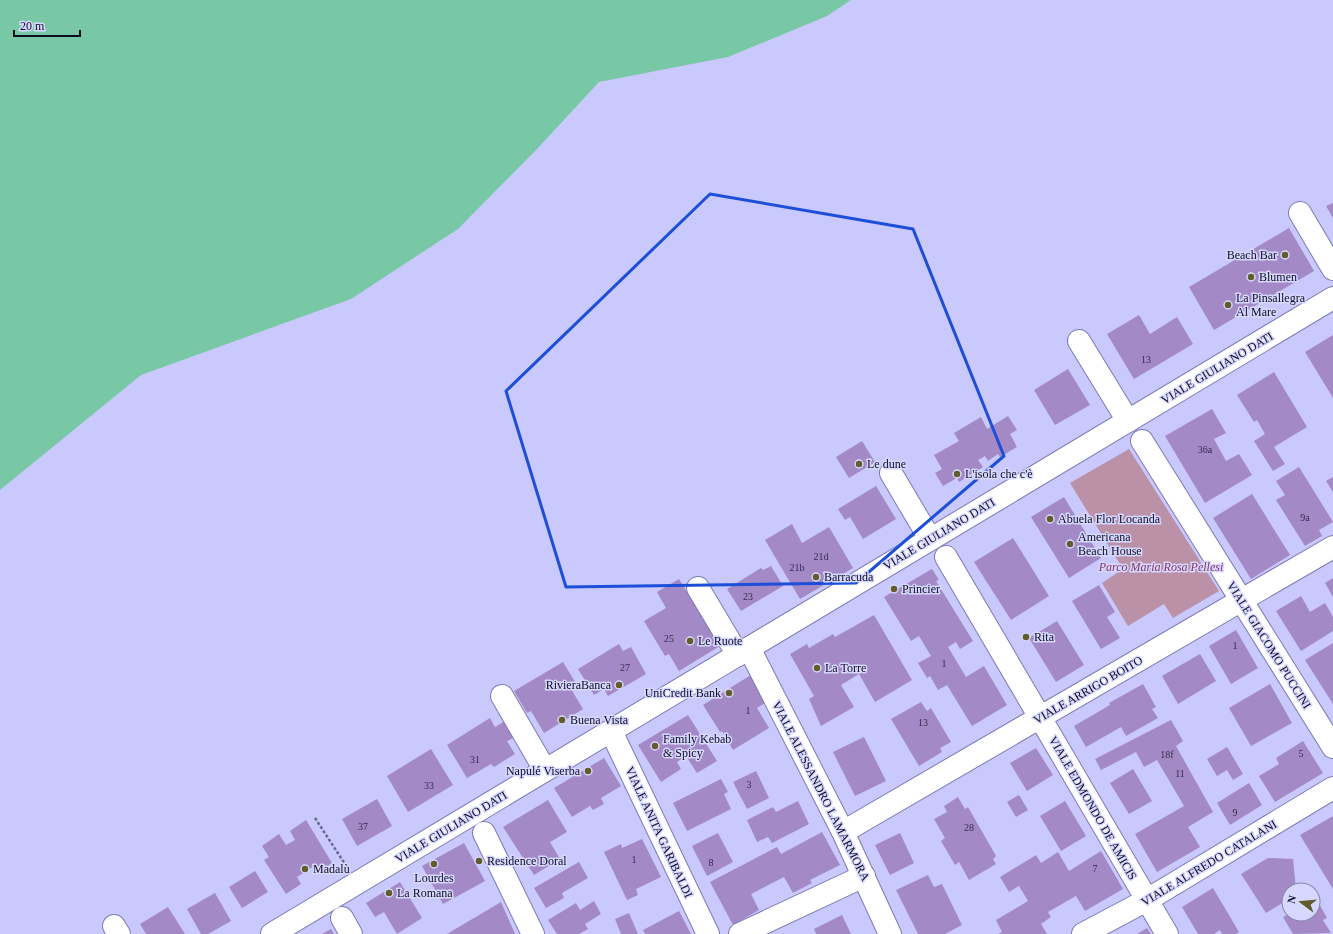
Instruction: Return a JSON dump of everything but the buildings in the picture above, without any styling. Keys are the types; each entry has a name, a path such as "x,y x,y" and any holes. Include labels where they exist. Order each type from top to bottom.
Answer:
{"street":[{"path":"1300,213 1333,269"},
{"name":"VIALE GIULIANO DATI","path":"272,934 1333,298"},
{"path":"1079,341 1128,421"},
{"name":"VIALE GIACOMO PUCCINI","path":"1142,441 1333,747"},
{"path":"891,473 930,539"},
{"name":"VIALE ARRIGO BOITO","path":"844,832 1333,547"},
{"name":"VIALE EDMONDO DE AMICIS","path":"946,557 1167,934"},
{"name":"VIALE ALESSANDRO LAMARMORA","path":"698,588 743,651 844,832 890,934"},
{"path":"502,696 545,770"},
{"name":"VIALE ANITA GARIBALDI","path":"611,731 708,934"},
{"name":"VIALE ALFREDO CATALANI","path":"1083,934 1147,900 1333,788"},
{"path":"484,833 533,934"},
{"path":"740,934 864,876"}],"path":[{"path":"316,818 357,883"}],"highlighted area":[{"path":"710,194 913,229 1004,456 856,583 566,587 506,391"}],"green space":[{"name":"Parco Maria Rosa Pellesi","path":"1129,449 1219,591 1173,618 1164,604 1128,626 1102,583 1123,569 1070,483"}],"shaded area":[{"path":"0,0 851,0 827,16 728,57 599,82 537,149 458,229 351,299 141,375 0,490"}],"place":[{"name":"Beach Bar","path":"1285,255"},
{"name":"Blumen","path":"1251,277"},
{"name":"La Pinsallegra Al Mare","path":"1228,305"},
{"name":"Le dune","path":"859,464"},
{"name":"L'isola che c'è","path":"957,474"},
{"name":"Abuela Flor Locanda","path":"1050,519"},
{"name":"Americana Beach House","path":"1070,544"},
{"name":"Barracuda","path":"816,577"},
{"name":"Princier","path":"894,589"},
{"name":"Rita","path":"1026,637"},
{"name":"Le Ruote","path":"690,641"},
{"name":"La Torre","path":"817,668"},
{"name":"RivieraBanca","path":"619,685"},
{"name":"UniCredit Bank","path":"729,693"},
{"name":"Buena Vista","path":"562,720"},
{"name":"Family Kebab & Spicy","path":"655,746"},
{"name":"Napulé Viserba","path":"588,771"},
{"name":"Residence Doral","path":"479,861"},
{"name":"Lourdes","path":"434,864"},
{"name":"Madalù","path":"305,869"},
{"name":"La Romana","path":"389,893"}]}
